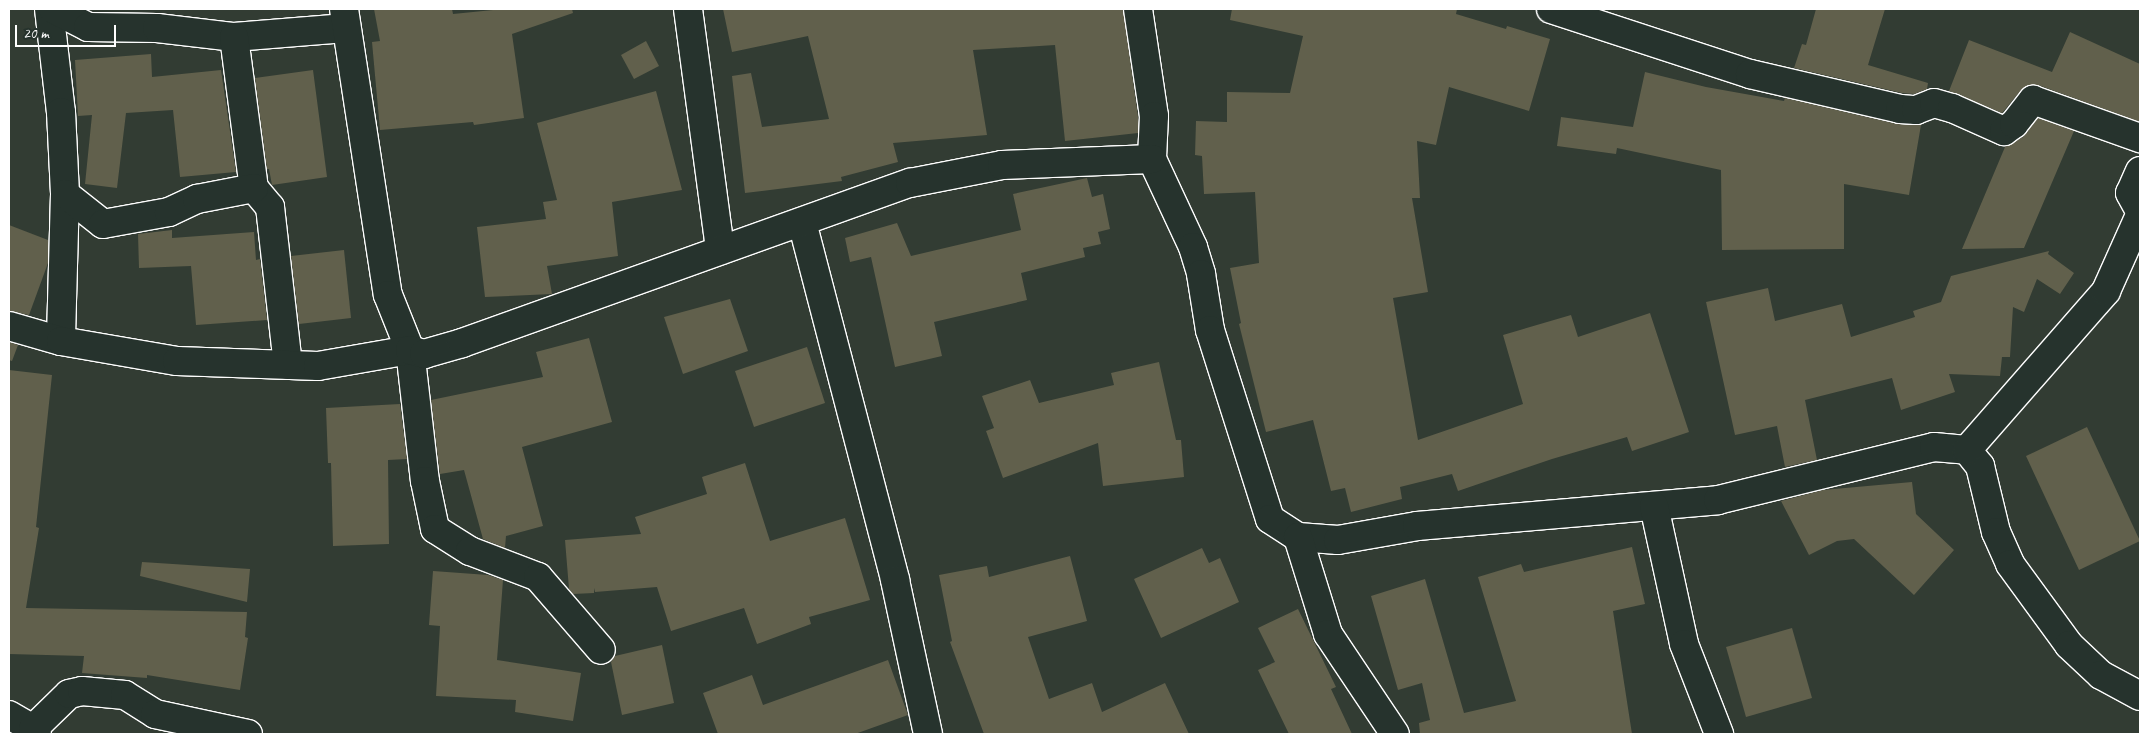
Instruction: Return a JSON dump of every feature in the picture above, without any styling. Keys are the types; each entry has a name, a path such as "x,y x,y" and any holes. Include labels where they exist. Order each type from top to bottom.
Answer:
{"street":[{"path":"49,9 61,112 65,194 62,341"},
{"path":"53,9 88,28 157,19 234,37 345,18 388,295 410,350 425,481 436,529 470,550 538,577 601,650"},
{"path":"688,9 720,250"},
{"path":"1138,9 1154,116 1152,159 1193,247 1201,274 1210,330 1270,519 1298,536 1338,540 1417,526 1718,500 1934,447 1967,450 1980,466 1996,532 2010,564 2069,645 2101,675 2140,696"},
{"path":"1550,9 1750,74 1900,109 1916,110 1934,103 1952,108 2004,131 2014,124 2033,100 2140,138"},
{"path":"234,37 254,188 270,207 288,365"},
{"path":"9,326 62,341 177,360 318,366 410,350 424,354 462,343 910,183 1002,165 1152,159"},
{"path":"2140,171 2130,193 2140,211"},
{"path":"65,194 103,224 169,212 197,199 254,188"},
{"path":"1967,450 2106,291 2140,215"},
{"path":"802,222 895,580 928,734"},
{"path":"1654,506 1684,644 1719,734"},
{"path":"1298,536 1328,634 1394,734"},
{"path":"9,715 35,732 69,694 82,691 125,695 155,714 248,734"}],"building":[{"path":"374,9 452,9 453,14 503,9 572,9 573,13 512,34 524,118 474,125 473,122 380,130 372,42 380,41"},
{"path":"723,9 1123,9 1138,117 1138,133 1065,141 1055,45 973,50 987,135 893,143 898,162 841,177 842,181 745,193 732,76 751,73 762,127 829,119 808,36 732,52"},
{"path":"1232,9 1457,9 1456,14 1506,29 1507,26 1550,39 1529,111 1449,87 1436,145 1417,141 1420,198 1412,198 1428,292 1393,298 1418,440 1523,404 1503,335 1571,315 1578,337 1650,313 1689,432 1632,451 1627,437 1552,459 1458,491 1452,474 1400,487 1402,499 1351,512 1345,488 1331,491 1313,420 1266,432 1239,324 1241,323 1230,268 1259,263 1255,192 1204,194 1202,156 1195,155 1196,121 1227,122 1227,92 1290,93 1303,36 1230,20"},
{"path":"1816,9 1885,9 1868,65 1928,83 1927,89 1914,94 1902,93 1794,68 1802,44 1806,45"},
{"path":"2070,32 2140,64 2140,122 2038,85 2028,85 2021,90 2002,113 1949,91 1969,40 2052,72"},
{"path":"646,41 659,66 634,79 621,55"},
{"path":"151,54 152,77 221,70 236,172 180,177 173,110 126,113 117,188 85,184 92,115 78,116 75,60"},
{"path":"313,70 327,177 272,185 269,169 267,169 255,78"},
{"path":"1645,72 1706,87 1784,101 1785,98 1897,124 1921,125 1909,195 1844,184 1844,249 1722,250 1721,170 1617,148 1616,154 1557,146 1561,117 1633,127"},
{"path":"656,91 682,190 612,202 618,256 547,266 552,294 485,297 477,227 546,219 543,202 557,200 537,123"},
{"path":"2038,118 2074,131 2024,248 1962,249 2005,147 2023,137"},
{"path":"1087,178 1092,197 1103,194 1110,229 1098,232 1101,244 1083,248 1085,257 1021,273 1027,300 934,322 942,356 895,367 871,257 850,262 845,238 897,223 911,256 1021,230 1013,194"},
{"path":"9,225 48,240 48,263 29,315 9,311"},
{"path":"172,230 172,238 254,232 256,260 260,259 267,320 196,325 191,266 139,268 138,234"},
{"path":"344,250 351,318 299,324 291,256"},
{"path":"2049,251 2048,254 2074,273 2060,294 2037,279 2024,312 2013,307 2010,357 2002,357 2000,376 1949,374 1955,392 1901,410 1892,378 1805,400 1817,460 1785,467 1777,426 1735,435 1706,302 1768,288 1775,321 1842,304 1851,337 1915,317 1913,311 1941,302 1951,276"},
{"path":"730,299 748,351 683,374 664,317"},
{"path":"589,338 612,422 522,447 543,526 506,536 505,548 483,539 464,470 440,474 431,400 543,377 536,352"},
{"path":"9,342 18,345 12,361 9,360"},
{"path":"807,347 825,403 754,427 735,371"},
{"path":"1159,362 1176,440 1181,440 1184,477 1103,486 1098,443 1003,478 986,431 994,428 982,396 1030,380 1039,403 1114,385 1111,373"},
{"path":"9,370 52,375 36,527 39,528 26,608 247,612 245,637 248,638 240,690 147,675 147,678 82,673 84,656 9,654"},
{"path":"400,404 407,459 388,460 389,544 333,546 331,463 328,463 326,408"},
{"path":"2087,427 2140,541 2079,570 2026,456"},
{"path":"745,463 770,541 845,518 870,600 809,617 811,624 757,644 744,608 671,631 657,587 595,592 594,588 594,593 573,594 569,589 565,540 641,534 635,517 707,494 702,477"},
{"path":"1912,482 1916,514 1954,550 1914,595 1854,539 1837,541 1809,555 1781,501 1823,490"},
{"path":"1632,547 1645,604 1613,611 1632,734 1420,734 1419,723 1430,720 1422,683 1398,690 1371,596 1425,579 1464,713 1516,701 1478,577 1521,564 1524,572"},
{"path":"1202,548 1209,563 1220,558 1239,602 1161,638 1134,579"},
{"path":"1070,556 1087,621 1028,637 1049,699 1092,683 1102,712 1165,683 1189,734 984,734 950,642 952,641 939,575 987,566 989,577"},
{"path":"142,562 250,569 247,602 140,576"},
{"path":"433,571 488,575 503,580 497,660 581,673 573,721 515,712 516,700 436,696 440,626 429,625"},
{"path":"1298,609 1336,687 1331,689 1352,734 1289,734 1258,670 1275,662 1258,628"},
{"path":"1792,628 1812,698 1746,717 1726,647"},
{"path":"662,645 674,703 622,715 611,662 615,656"},
{"path":"888,660 908,715 855,734 718,734 703,693 752,675 763,705"}]}
